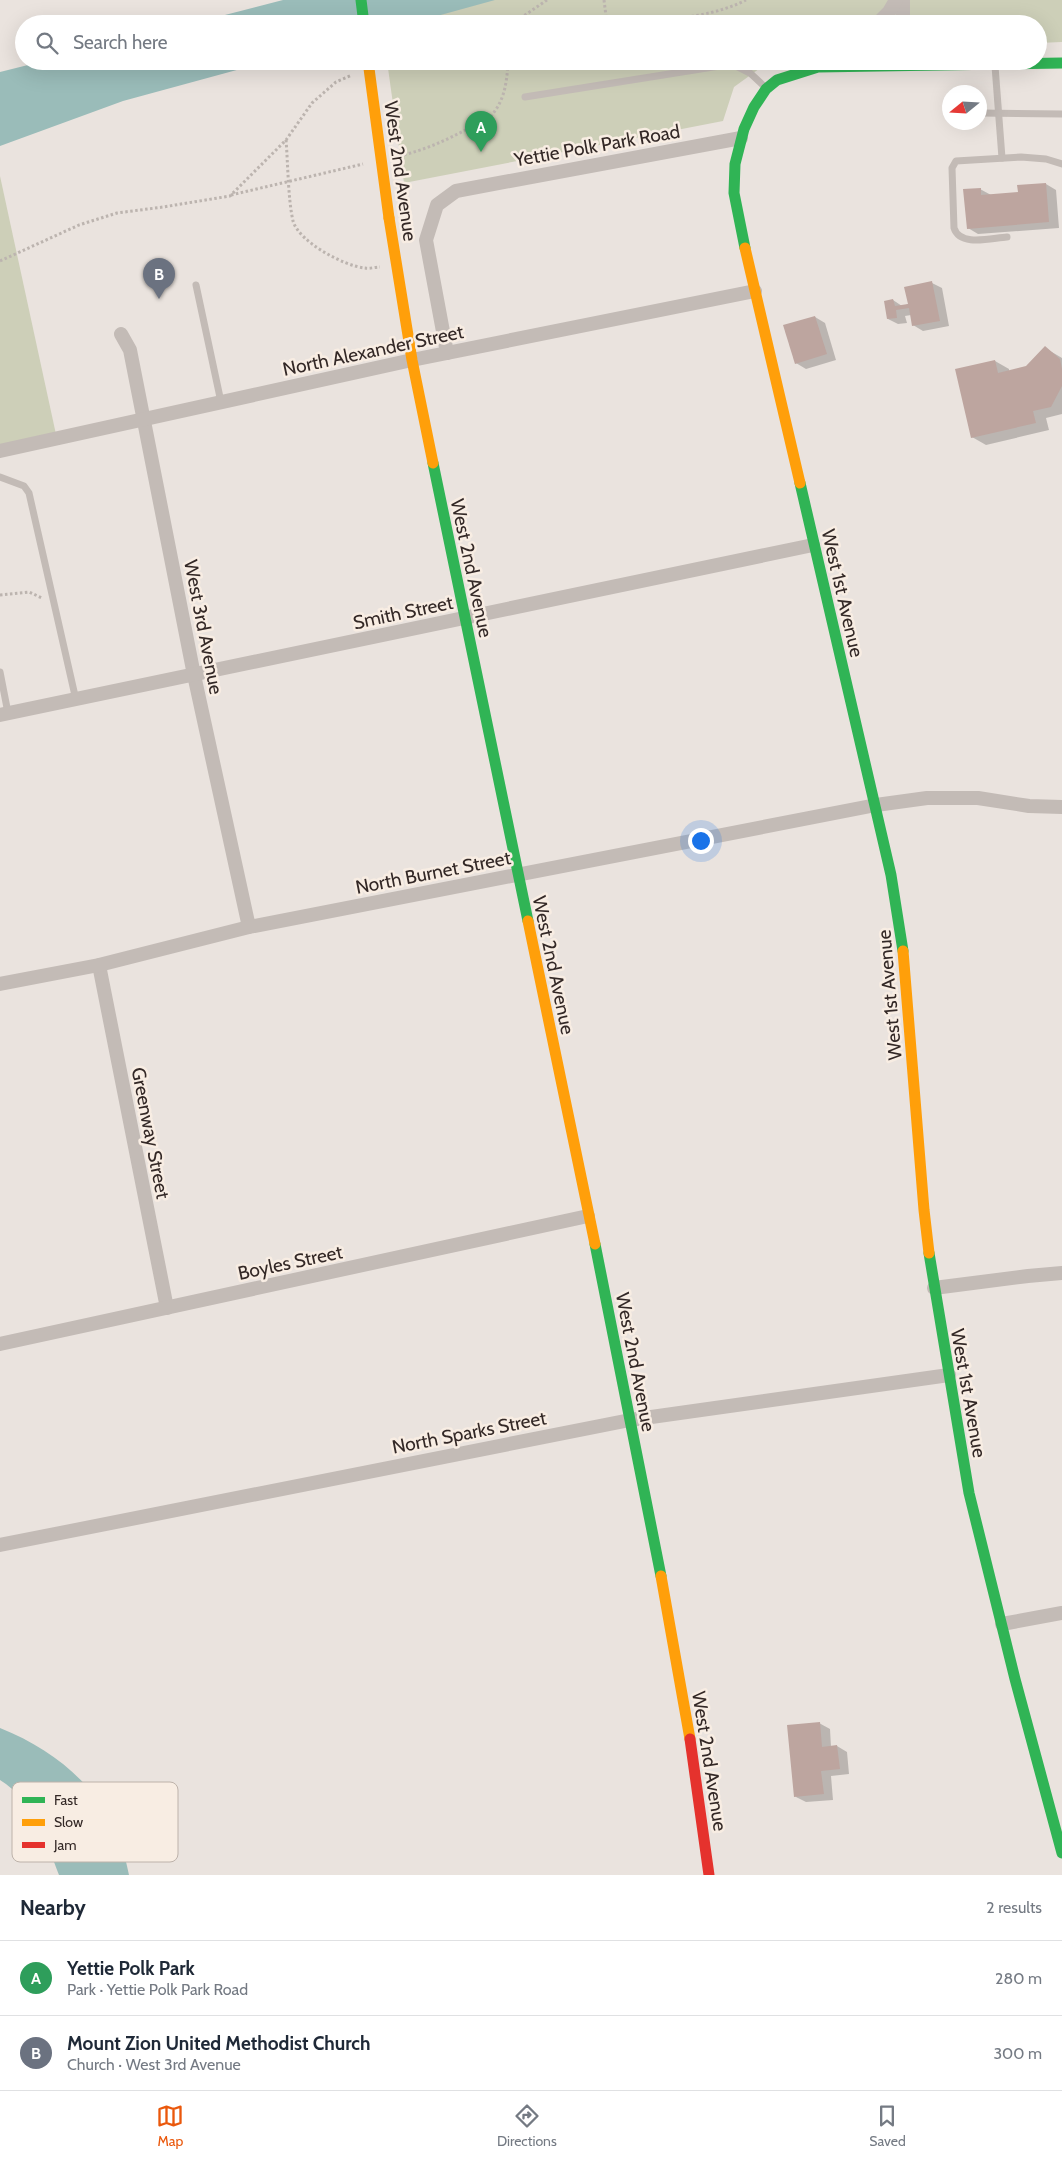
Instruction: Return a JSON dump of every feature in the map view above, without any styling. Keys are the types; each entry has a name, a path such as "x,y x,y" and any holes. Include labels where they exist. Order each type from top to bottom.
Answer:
{"street":[{"path":"360,0 362,15"},
{"path":"886,15 896,0"},
{"path":"902,0 903,15"},
{"path":"1047,63 1062,63"},
{"name":"West 2nd Avenue","path":"369,70 389,218 412,360 464,619 613,1330 684,1700 710,1875"},
{"path":"766,88 784,76 803,70"},
{"name":"West 1st Avenue","path":"766,88 751,113 741,138 734,176 737,212 813,545 876,805 900,924 906,971 923,1201 934,1288 969,1492 1062,1852"},
{"name":"Yettie Polk Park Road","path":"447,353 426,240 437,205 456,191 741,138"},
{"name":"North Alexander Street","path":"0,451 412,360 755,291"},
{"name":"West 3rd Avenue","path":"120,334 130,350 194,675 249,927"},
{"name":"Smith Street","path":"4,714 813,545"},
{"name":"North Burnet Street","path":"0,984 99,965 249,927 876,805 927,798 978,798 1029,806 1062,807"},
{"name":"Greenway Street","path":"99,965 166,1308"},
{"name":"Boyles Street","path":"0,1344 588,1216"},
{"path":"934,1288 1062,1273"},
{"name":"North Sparks Street","path":"0,1545 630,1420 949,1375"},
{"path":"1002,1624 1062,1613"}],"lane":[{"path":"525,97 694,70"},
{"path":"744,70 766,88"},
{"path":"996,70 1002,158"},
{"path":"987,113 1062,114"},
{"path":"1007,237 964,240 956,235 954,228 952,168 956,162 1002,158 1046,159 1062,164"},
{"path":"196,285 221,402"},
{"path":"0,477 24,486 30,493 76,700"},
{"path":"0,672 4,714"}],"path":[{"path":"525,15 546,0"},
{"path":"604,0 606,15"},
{"path":"695,15 735,6 746,0"},
{"path":"0,261 79,225 117,213 163,208 230,196 286,140 312,103 336,82 354,74"},
{"path":"286,140 293,222 302,235 318,248 344,262 366,268 396,265"},
{"path":"0,595 29,592 54,604"}],"green space":[{"path":"424,0 1062,0 1062,42 1047,43 1047,15 398,15"},
{"path":"388,70 758,70 734,87 723,121 404,183"},
{"path":"0,176 57,439 0,451"}],"water":[{"path":"283,0 495,0 441,15 225,15"},
{"path":"15,68 15,70 237,70 123,101 0,146 0,72"},
{"path":"0,1728 47,1752 83,1782 12,1782 12,1789 0,1780"},
{"path":"54,1862 126,1862 129,1875 59,1875"}],"building":[{"path":"1046,183 1049,222 967,229 963,189 981,188 981,195 1018,192 1017,185"},
{"path":"932,281 940,321 912,326 909,308 896,310 897,318 887,319 884,301 893,299 895,306 908,304 904,287"},
{"path":"815,316 827,354 795,364 783,325"},
{"path":"1045,346 1060,359 1062,369 1062,386 1051,407 1033,411 1036,423 971,438 955,369 995,360 998,373 1026,366"},
{"path":"820,1722 822,1747 837,1745 840,1769 821,1771 824,1794 794,1797 787,1725"}],"traffic: fast":[{"path":"361,0 363,15"},
{"path":"1047,63 1062,63"},
{"path":"745,248 734,193 735,164 744,129 754,107 766,89 777,80 809,70"},
{"path":"433,463 528,921"},
{"path":"800,483 891,875 903,951"},
{"path":"595,1244 661,1576"},
{"path":"929,1253 969,1493 1015,1679 1062,1853"}],"traffic: slow":[{"path":"369,70 389,218"},
{"path":"389,218 412,360 433,463"},
{"path":"745,248 800,483"},
{"path":"528,921 595,1244"},
{"path":"903,951 929,1253"},
{"path":"661,1576 690,1739"}],"traffic: jam":[{"path":"690,1739 709,1875"}],"place":[{"name":"Yettie Polk Park","path":"481,152"},
{"name":"Mount Zion United Methodist Church","path":"159,299"}]}
